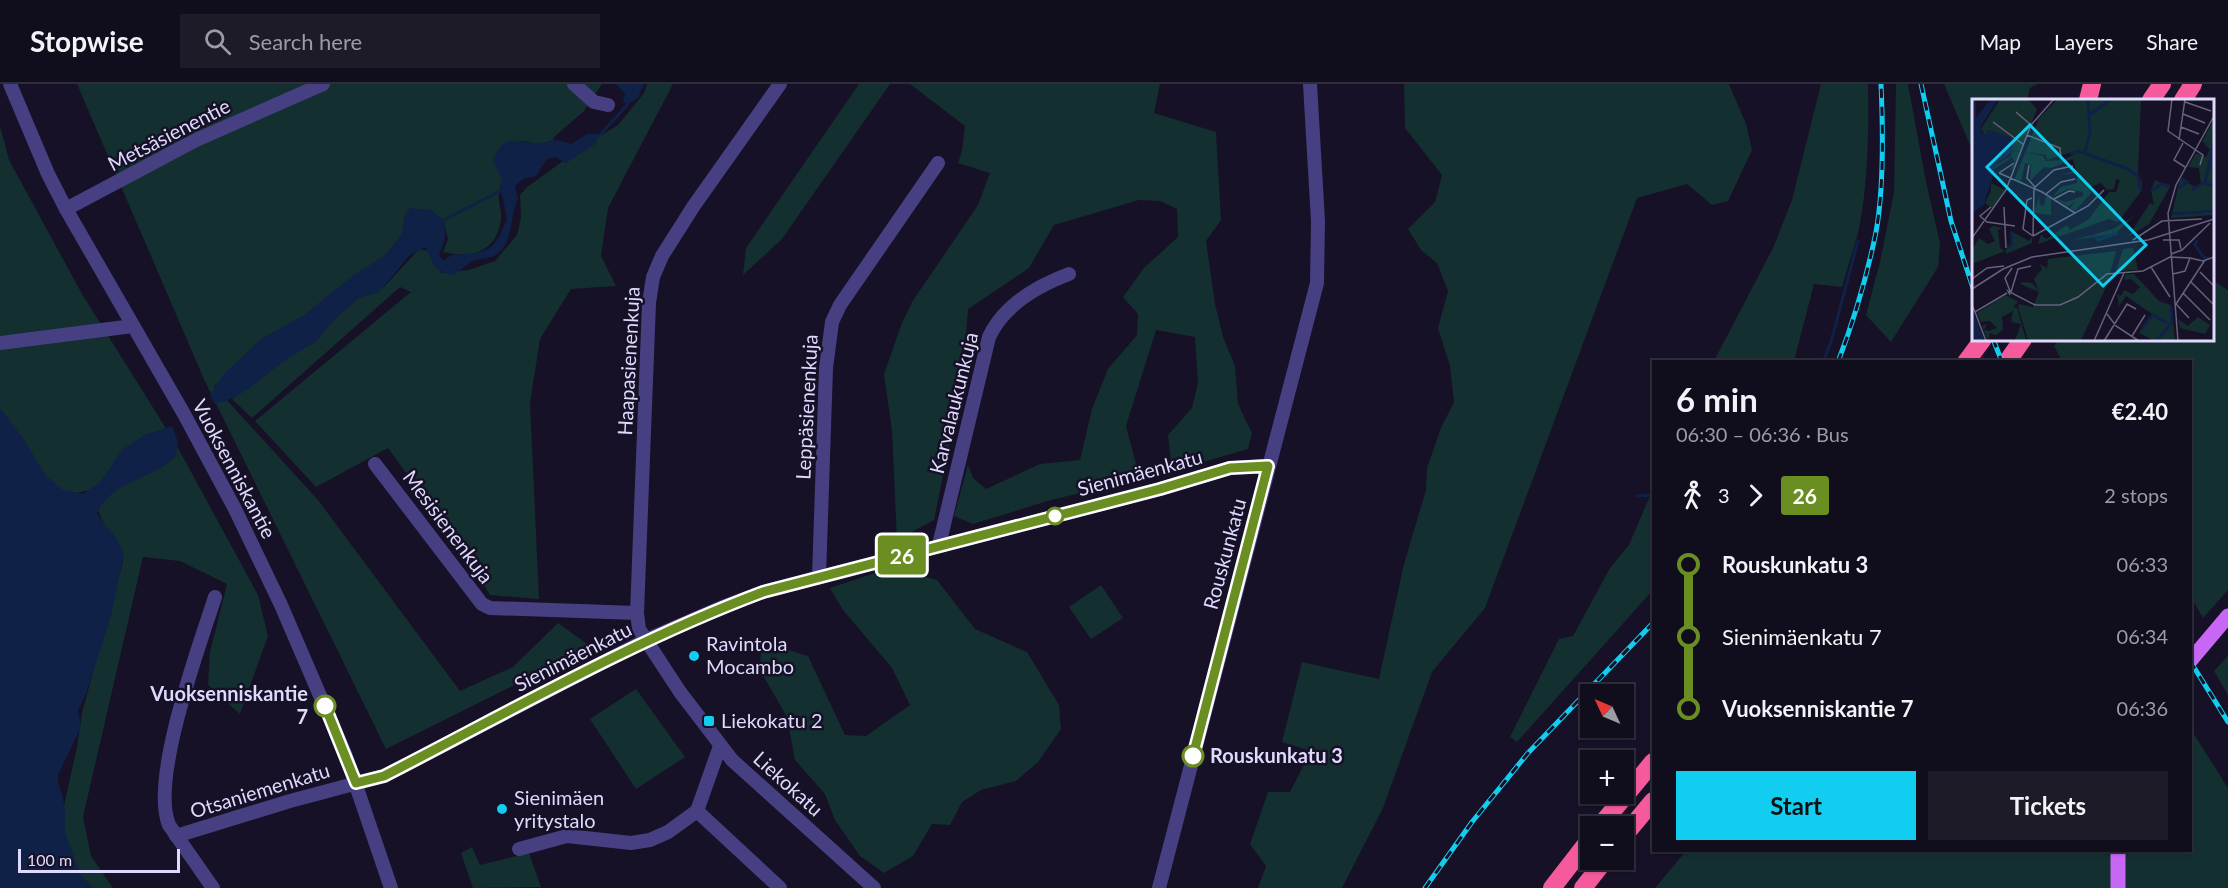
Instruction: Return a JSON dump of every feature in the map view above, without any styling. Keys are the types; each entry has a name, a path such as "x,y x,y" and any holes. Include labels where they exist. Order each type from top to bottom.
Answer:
{"highway":[{"path":"2088,99 2092,84"},
{"path":"2152,99 2162,84"},
{"path":"2184,99 2193,84"},
{"path":"2008,360 2022,340"},
{"path":"1608,816 1652,763"},
{"path":"1634,824 1652,802"},
{"path":"1552,888 1580,852"},
{"path":"1583,888 1597,870"}],"main road":[{"path":"2192,659 2228,616"},
{"path":"2118,852 2118,888"}],"street":[{"name":"Vuoksenniskantie","path":"10,84 48,174 66,209 196,436 282,605 346,756 392,888"},
{"name":"Metsäsienentie","path":"66,209 196,140 323,84"},
{"path":"574,84 594,102 608,105"},
{"name":"Haapasienenkuja","path":"646,640 639,629 637,613 649,303 653,277 662,256 693,207 780,84"},
{"name":"Rouskunkatu","path":"1159,888 1317,283 1318,221 1310,84"},
{"name":"Leppäsienenkuja","path":"819,577 826,369 832,322 840,305 938,163"},
{"name":"Karvalaukunkuja","path":"939,545 992,331 1005,312 1018,301 1050,281 1069,274"},
{"path":"0,344 133,326"},
{"name":"Mesisienenkuja","path":"375,464 482,604 490,608 637,613"},
{"name":"Sienimäenkatu","path":"356,783 384,776 646,640 748,597 939,545 1160,489 1230,468 1268,466"},
{"path":"213,888 176,836 165,814 164,799 166,775 181,709 215,597"},
{"name":"Liekokatu","path":"646,640 680,692 720,746 743,770 874,888"},
{"path":"519,849 567,836 631,843 650,840 668,832 698,811 720,746"},
{"name":"Otsaniemenkatu","path":"176,836 356,783"},
{"path":"698,811 780,888"}],"green space":[{"path":"77,84 602,84 584,111 553,138 554,140 539,144 521,141 501,185 499,230 489,246 473,253 443,252 448,239 443,220 429,210 405,215 402,234 388,254 367,273 214,386 318,500 460,691 513,667 558,623 591,647 386,749 203,377"},
{"path":"647,84 673,84 608,208 601,256 616,286 571,289 540,339 530,403 539,599 490,595 464,552 388,448 316,487 255,421 411,292 400,287 252,418 232,399 295,352 337,310 372,290 383,288 419,249 429,251 441,273 469,270 495,261 517,235 521,218 520,195 527,187 587,144 618,125 644,93"},
{"path":"859,84 890,84 782,239 743,275 746,248"},
{"path":"910,84 1160,84 1154,113 1216,132 1221,220 1206,241 1215,304 1223,337 1235,366 1238,404 1252,433 1248,449 1172,471 1168,435 1192,408 1198,383 1195,337 1156,330 1126,426 1140,479 1051,500 973,524 954,516 968,465 973,478 986,489 1040,464 1080,460 1092,409 1108,369 1137,335 1138,314 1123,297 1144,268 1178,237 1177,209 1160,201 1139,200 1054,225 1029,268 968,309 962,382 934,520 897,540 892,431 884,374 912,302 978,205 990,173 958,163 965,126"},
{"path":"1404,84 1729,84 1746,124 1752,150 1728,201 1712,205 1687,184 1637,198 1485,608 1432,672 1383,808 1342,888 1258,888 1266,866 1250,844 1268,792 1290,792 1311,751 1282,742 1302,662 1379,679 1404,564 1426,490 1427,468 1441,428 1454,402 1450,366 1438,328 1448,291 1437,263 1421,250 1408,229 1435,202 1442,175 1405,128"},
{"path":"1821,84 1868,84 1868,140 1864,198 1858,233 1842,287 1814,284 1794,360 1715,360 1773,248 1792,200"},
{"path":"1896,84 1908,84 1940,243 1938,267 1891,342 1866,315 1880,262 1894,192"},
{"path":"1944,84 2038,84 2030,88 2027,99 1972,99 1972,150"},
{"path":"0,126 9,160 82,294 177,446 258,595 268,636 240,714 208,685 210,652 227,584 180,561 143,557 83,817 91,856 113,888 88,888 70,857 60,823 82,713 123,561 103,523 91,490 60,496 0,411"},
{"path":"2213,281 2228,290 2228,590 2203,618 2192,599 2192,360 2061,360 2054,346 2059,340 2213,340"},
{"path":"1652,491 1652,591 1517,742 1510,737 1559,639 1573,636 1610,568 1629,545"},
{"path":"884,570 906,571 937,580 975,629 1027,652 1059,705 1061,729 1038,762 1016,781 981,790 962,802 950,825 932,824 913,856 884,873 860,856 835,820 825,794 795,760 787,717 760,670 761,651 788,650 808,656 845,735 866,736 910,705 892,668 843,610 830,588"},
{"path":"1101,585 1123,618 1091,639 1069,607"},
{"path":"2228,656 2228,695 2214,671"},
{"path":"636,689 685,757 636,789 590,719"},
{"path":"2192,731 2228,788 2228,888 1655,888 1685,852 2192,852"},
{"path":"472,847 480,865 529,853 541,887 473,888 461,853"}],"water":[{"path":"616,84 644,84 638,98 627,105 623,101 625,94"},
{"path":"587,134 600,134 595,144 566,163 555,157 547,159 536,176 523,179 515,186 518,199 509,236 503,248 496,255 473,261 455,275 439,270 430,259 426,247 410,255 379,292 359,298 335,319 317,341 287,359 245,391 215,404 210,395 223,375 261,339 304,315 351,277 384,256 402,234 405,215 410,208 429,210 441,218 444,223 445,236 439,254 443,261 453,255 488,249 497,241 507,219 500,191 502,180 493,160 502,145 511,141 537,143 557,141 571,144"},
{"path":"0,408 25,441 45,475 63,490 83,494 100,482 122,450 144,435 172,426 178,442 176,456 167,464 115,492 102,504 97,513 114,534 124,553 111,616 86,694 78,710 81,727 58,775 65,810 65,832 80,874 93,888 0,888"}],"waterway":[{"path":"600,135 627,105"},
{"path":"442,221 500,191"},
{"path":"1824,360 1831,342 1858,241"},
{"path":"1638,496 1652,495"}],"railway":[{"path":"1839,360 1860,298 1879,215 1882,178 1881,84"},
{"path":"1921,84 1951,221 1972,285"},
{"path":"1993,340 2001,360"},
{"path":"1425,888 1472,822 1528,753 1652,624"},
{"path":"2192,664 2228,722"}],"bus line":[{"name":"26","path":"325,706 356,783 384,776 646,640 763,592 1160,489 1230,468 1268,466 1193,756"}],"place":[{"name":"Ravintola Mocambo","path":"694,656"},
{"name":"Vuoksenniskantie 7","path":"325,706"},
{"name":"Liekokatu 2","path":"709,721"},
{"name":"Rouskunkatu 3","path":"1193,756"},
{"name":"Sienimäen yritystalo","path":"502,809"}]}
